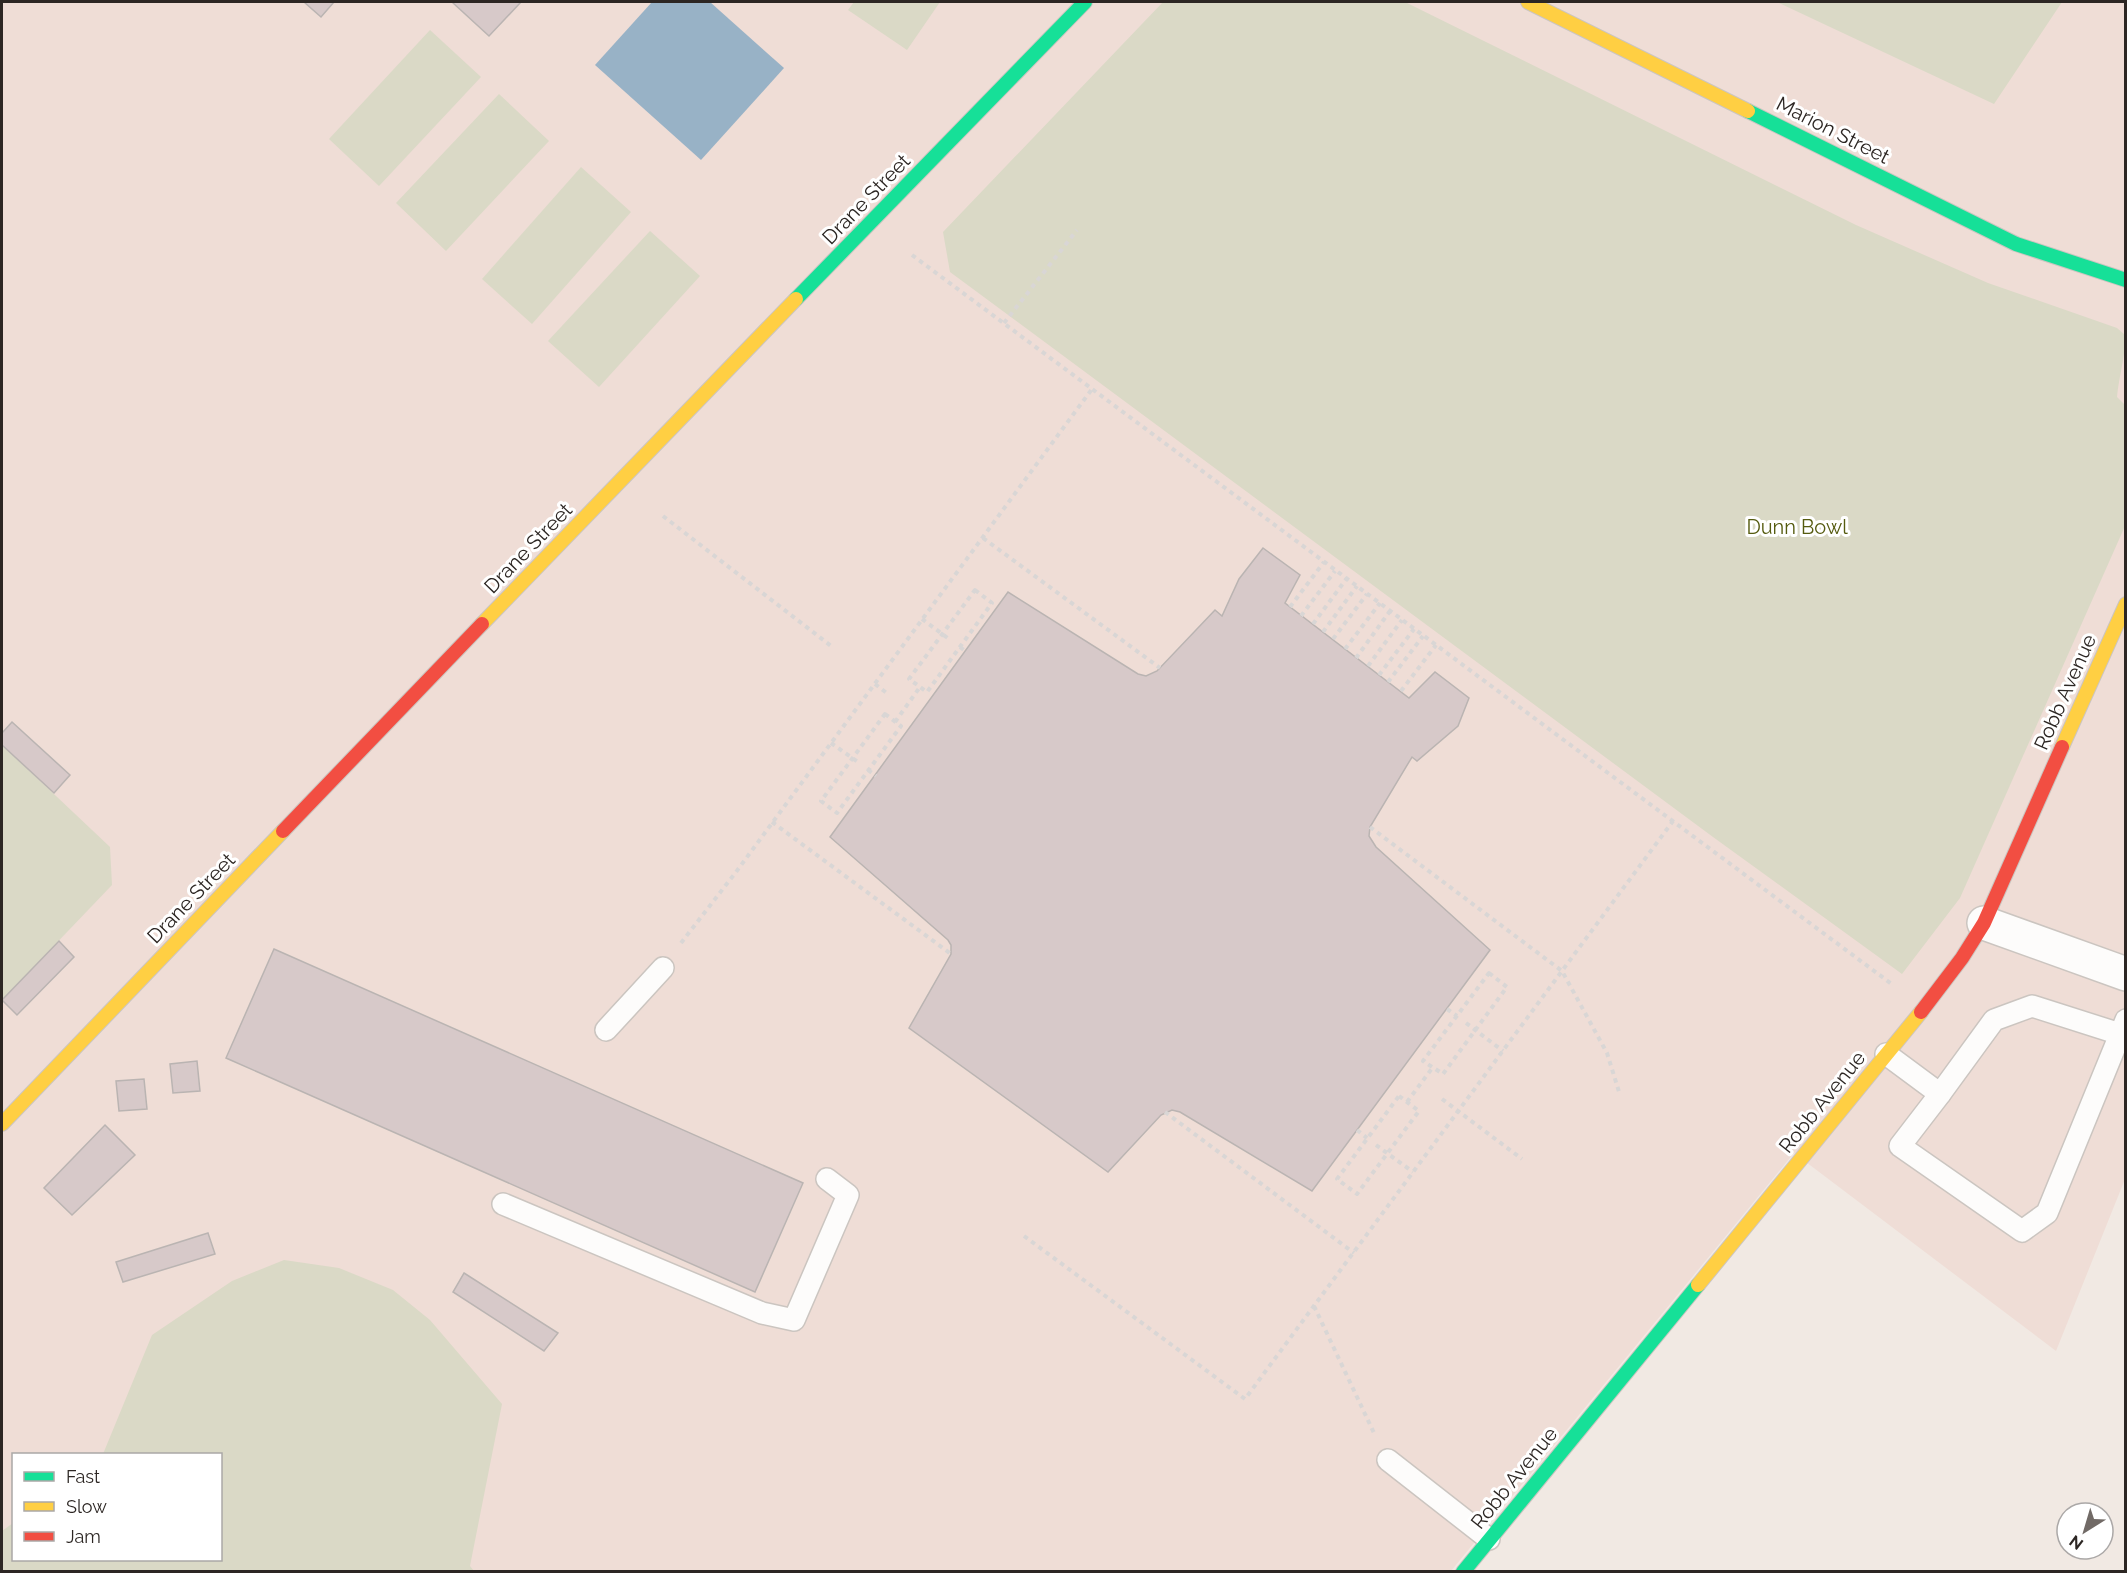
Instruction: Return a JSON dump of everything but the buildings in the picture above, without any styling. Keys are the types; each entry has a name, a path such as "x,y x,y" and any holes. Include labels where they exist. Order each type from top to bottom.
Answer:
{"street":[{"name":"Drane Street","path":"2,1124 589,513 1085,2"},
{"name":"Marion Street","path":"1528,2 2016,244 2126,280"},
{"name":"Robb Avenue","path":"1463,1572 1924,1008 1962,958 1984,923 2126,604"},
{"path":"1984,923 2126,974"}],"lane":[{"path":"606,1030 663,968"},
{"path":"2032,1006 2123,1027 2047,1213 2022,1231 1900,1146 1994,1020 2032,1006"},
{"path":"1886,1054 1940,1094"},
{"path":"503,1204 762,1312 794,1320 848,1195 827,1179"},
{"path":"1388,1461 1489,1539"}],"path":[{"path":"1004,323 1077,230"},
{"path":"912,255 1924,1008"},
{"path":"663,968 1092,389"},
{"path":"663,516 831,646"},
{"path":"983,538 1160,668"},
{"path":"1290,607 1324,562"},
{"path":"1301,616 1335,571"},
{"path":"1313,624 1347,578"},
{"path":"1323,632 1357,586"},
{"path":"975,590 992,603 927,692 909,680 943,634 975,590"},
{"path":"1333,639 1367,594"},
{"path":"1345,649 1380,603"},
{"path":"1356,658 1390,611"},
{"path":"922,619 949,639"},
{"path":"1368,666 1402,620"},
{"path":"1379,675 1414,629"},
{"path":"1388,682 1423,636"},
{"path":"1401,692 1436,645"},
{"path":"960,647 965,651"},
{"path":"875,684 888,694"},
{"path":"895,722 920,687"},
{"path":"885,714 901,726 837,813 820,801 852,759 885,714"},
{"path":"831,743 858,762"},
{"path":"868,770 876,776"},
{"path":"1024,1236 1245,1399 1673,821"},
{"path":"772,822 951,954"},
{"path":"1370,827 1562,970 1607,1053 1620,1095"},
{"path":"1488,973 1507,987 1476,1030 1443,1074 1423,1061 1488,973"},
{"path":"1447,1009 1457,1016"},
{"path":"1466,1023 1503,1051"},
{"path":"1407,1102 1433,1067"},
{"path":"1399,1096 1419,1111 1356,1194 1337,1179 1367,1138 1399,1096"},
{"path":"1442,1099 1522,1159"},
{"path":"1165,1112 1354,1253"},
{"path":"1357,1130 1367,1138"},
{"path":"1376,1145 1413,1172"},
{"path":"1314,1306 1388,1461"}],"shaded area":[{"path":"2,2 2125,2 2125,1179 2056,1351 1794,1153 1451,1571 2,1572"}],"green space":[{"path":"854,2 940,2 907,50 848,10"},
{"name":"Dunn Bowl","path":"1163,2 1405,2 1856,225 1988,283 2117,328 2125,335 2117,397 2125,405 2125,526 1960,898 1902,974 1713,837 950,272 943,232"},
{"path":"1777,2 2062,2 1994,104"},
{"path":"430,30 481,77 379,186 329,139"},
{"path":"499,94 549,141 446,251 396,203"},
{"path":"581,167 631,212 532,324 482,279"},
{"path":"650,231 700,276 599,387 548,341"},
{"path":"2,745 110,847 112,885 2,1000"},
{"path":"284,1260 339,1268 393,1290 430,1320 502,1404 470,1566 474,1571 2,1571 2,1531 12,1524 12,1561 222,1561 222,1453 103,1453 152,1335 232,1281"}],"water":[{"path":"652,2 710,2 784,68 701,160 595,65"}],"traffic: fast":[{"path":"796,299 1085,2"},
{"path":"1748,111 2016,244 2126,280"},
{"path":"1463,1572 1698,1285"}],"traffic: slow":[{"path":"1528,2 1748,111"},
{"path":"482,624 796,299"},
{"path":"2062,747 2126,604"},
{"path":"2,1124 283,831"},
{"path":"1698,1285 1921,1012"}],"traffic: jam":[{"path":"283,831 482,624"},
{"path":"1921,1012 1962,958 1984,923 2062,747"}]}
